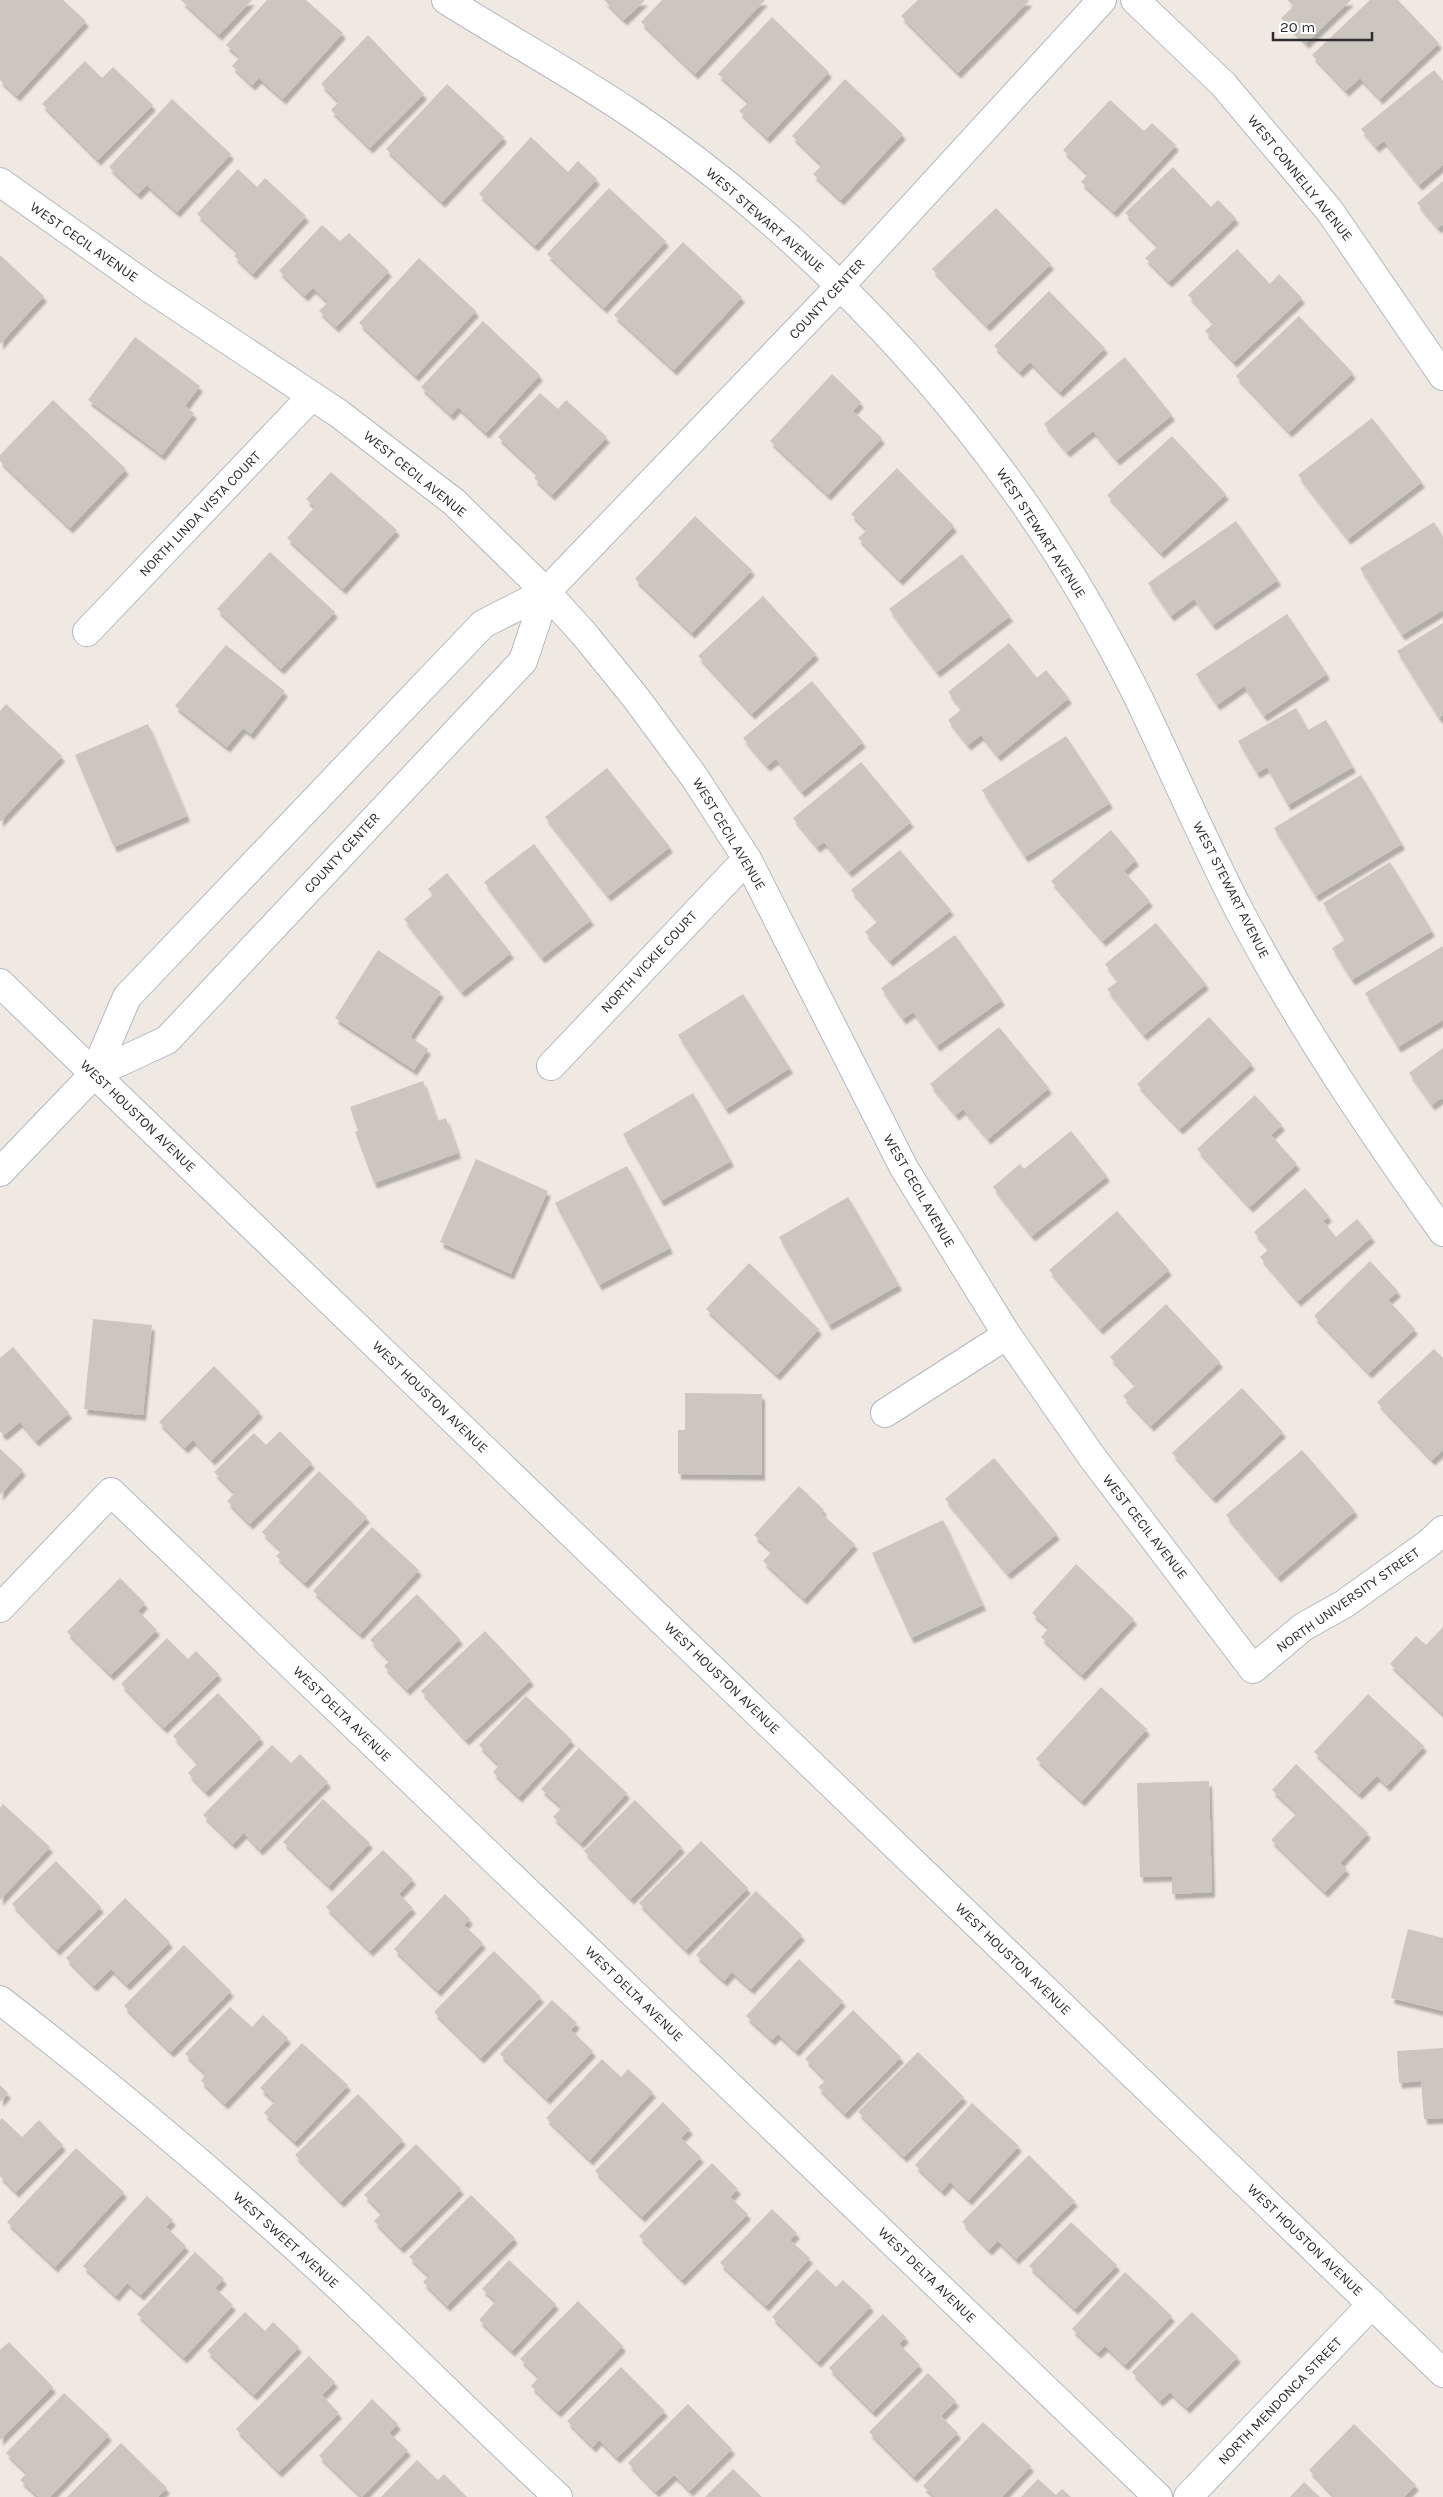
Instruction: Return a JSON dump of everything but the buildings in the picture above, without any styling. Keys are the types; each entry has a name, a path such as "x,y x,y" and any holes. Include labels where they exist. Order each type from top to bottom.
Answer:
{"street":[{"name":"WEST STEWART AVENUE","path":"446,0 635,116 706,168 773,225 840,286 931,381 1010,483 1078,588 1137,696 1227,885 1295,1013 1367,1124 1443,1232"},
{"name":"COUNTY CENTER","path":"0,1172 94,1074 127,997 483,624 546,592 840,286 1102,0"},
{"name":"WEST CONNELLY AVENUE","path":"1135,0 1223,84 1323,202 1436,347 1443,376"},
{"name":"WEST CECIL AVENUE","path":"0,182 151,289 338,413 454,502 546,592 636,698 695,778 747,859 904,1168 1006,1335 1092,1457 1253,1669"},
{"name":"NORTH LINDA VISTA COURT","path":"87,632 312,396"},
{"name":"COUNTY CENTER","path":"94,1074 167,1040 509,676 522,661 546,592"},
{"name":"NORTH VICKIE COURT","path":"551,1066 747,859"},
{"name":"WEST HOUSTON AVENUE","path":"0,983 1443,2373"},
{"path":"885,1413 1006,1335"},
{"name":"WEST DELTA AVENUE","path":"0,1608 111,1492 1158,2497"},
{"name":"NORTH UNIVERSITY STREET","path":"1253,1669 1304,1627 1352,1598 1428,1544 1443,1530"},
{"name":"WEST SWEET AVENUE","path":"0,2000 103,2081 241,2199 341,2289 558,2497"},
{"name":"NORTH MENDONCA STREET","path":"1188,2497 1372,2304"}]}
